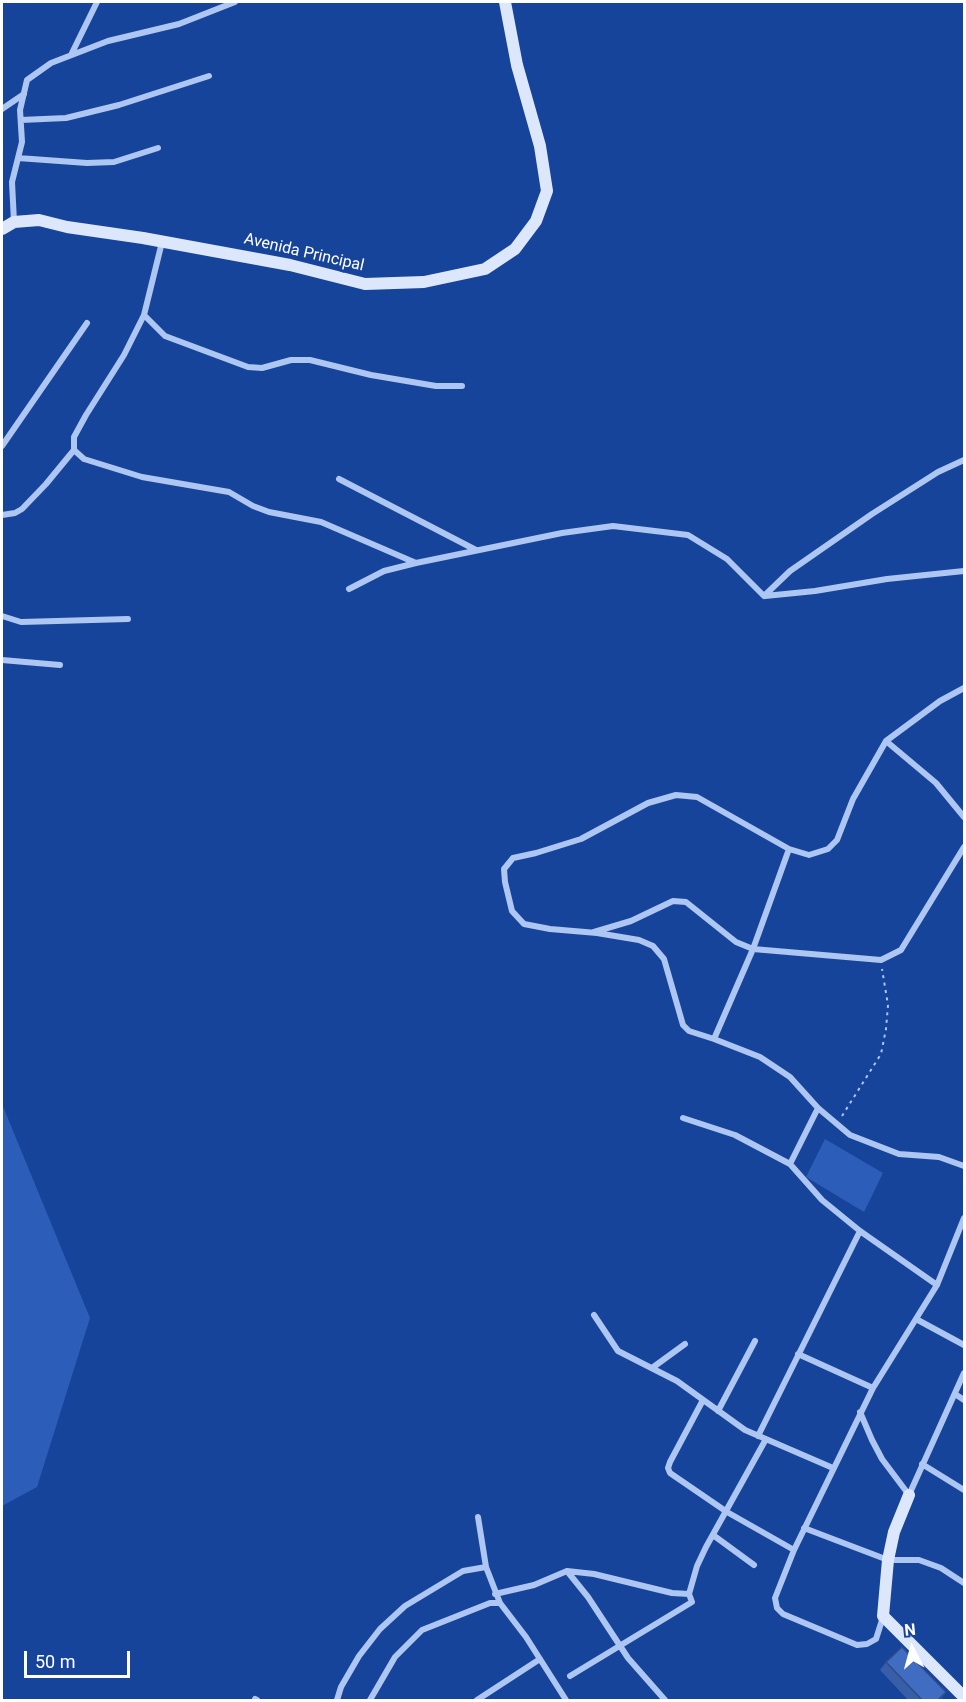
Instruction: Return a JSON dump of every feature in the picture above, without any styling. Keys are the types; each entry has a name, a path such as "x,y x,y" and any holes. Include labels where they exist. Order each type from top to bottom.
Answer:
{"street":[{"path":"71,56 97,2"},
{"path":"14,222 12,182 22,142 20,110 27,80 51,63 108,42 179,24 235,2"},
{"name":"Avenida Principal","path":"2,229 14,222 39,220 67,227 291,264 365,284 424,282 486,269 515,249 536,221 548,191 540,146 517,65 505,2"},
{"path":"21,120 66,118 119,105 209,76"},
{"path":"2,109 24,94"},
{"path":"18,158 87,163 114,162 158,148"},
{"path":"2,515 15,513 22,509 74,450 74,437 123,356 144,315 162,241"},
{"path":"144,315 165,336 248,367 262,368 291,360 310,360 372,375 425,384 462,386"},
{"path":"2,446 87,323"},
{"path":"74,450 84,459 142,477 229,492 269,512 321,522 416,563"},
{"path":"764,596 790,571 872,514 938,472 964,460"},
{"path":"339,479 476,550"},
{"path":"349,589 384,571 416,563 562,533 614,526 688,535 727,559 764,596"},
{"path":"764,596 964,571"},
{"path":"2,616 21,622 128,619"},
{"path":"2,660 60,665"},
{"path":"964,688 940,701 886,741 853,799 837,840 828,849 809,855 789,849 697,797 676,795 648,803 581,839 536,854 513,858 504,869 504,882 512,911 524,924 639,940 653,946 664,959 683,1025 689,1031 760,1057 790,1077 818,1108 850,1135 899,1154 939,1157 964,1166"},
{"path":"886,741 936,783 964,817"},
{"path":"590,933 631,921 673,901 686,902 736,942 753,949 881,960 901,950 964,847"},
{"path":"714,1039 753,949 789,849"},
{"path":"790,1164 818,1108"},
{"path":"683,1118 735,1134 790,1164 822,1200 860,1231 937,1285"},
{"path":"964,1218 937,1285 873,1388 804,1528 775,1598 777,1608 783,1614 857,1645 876,1640 883,1616 888,1560 894,1532 964,1373"},
{"path":"758,1436 860,1231"},
{"path":"594,1315 618,1351 677,1381 746,1431 833,1468"},
{"path":"916,1319 964,1345"},
{"path":"718,1411 755,1341"},
{"path":"652,1368 686,1344"},
{"path":"798,1354 873,1388"},
{"path":"955,1394 964,1400"},
{"path":"702,1400 668,1468 670,1473 727,1512 794,1550"},
{"path":"861,1412 882,1459 909,1495"},
{"path":"689,1594 697,1566 727,1512 735,1492 766,1440"},
{"path":"922,1464 964,1490"},
{"path":"478,1516 486,1567 495,1594 566,1701"},
{"path":"804,1528 888,1560 919,1560 941,1568 964,1583"},
{"path":"713,1535 754,1565"},
{"path":"337,1701 341,1687 359,1656 380,1629 405,1606 463,1571 486,1567"},
{"path":"495,1594 534,1586 567,1571 594,1574 672,1593 689,1594 693,1599 690,1604 570,1676"},
{"path":"567,1571 588,1597 619,1645 665,1701"},
{"path":"370,1701 396,1658 422,1630 490,1603 500,1602"},
{"path":"883,1616 964,1697"},
{"path":"477,1701 540,1659"}],"path":[{"path":"837,1124 880,1054 886,1029 888,1005 881,960"}],"shaded area":[{"path":"2,1104 90,1318 37,1487 2,1506"},
{"path":"825,1139 883,1173 864,1212 806,1177"}],"building":[{"path":"902,1647 946,1692 937,1701 923,1701 886,1662"}]}
